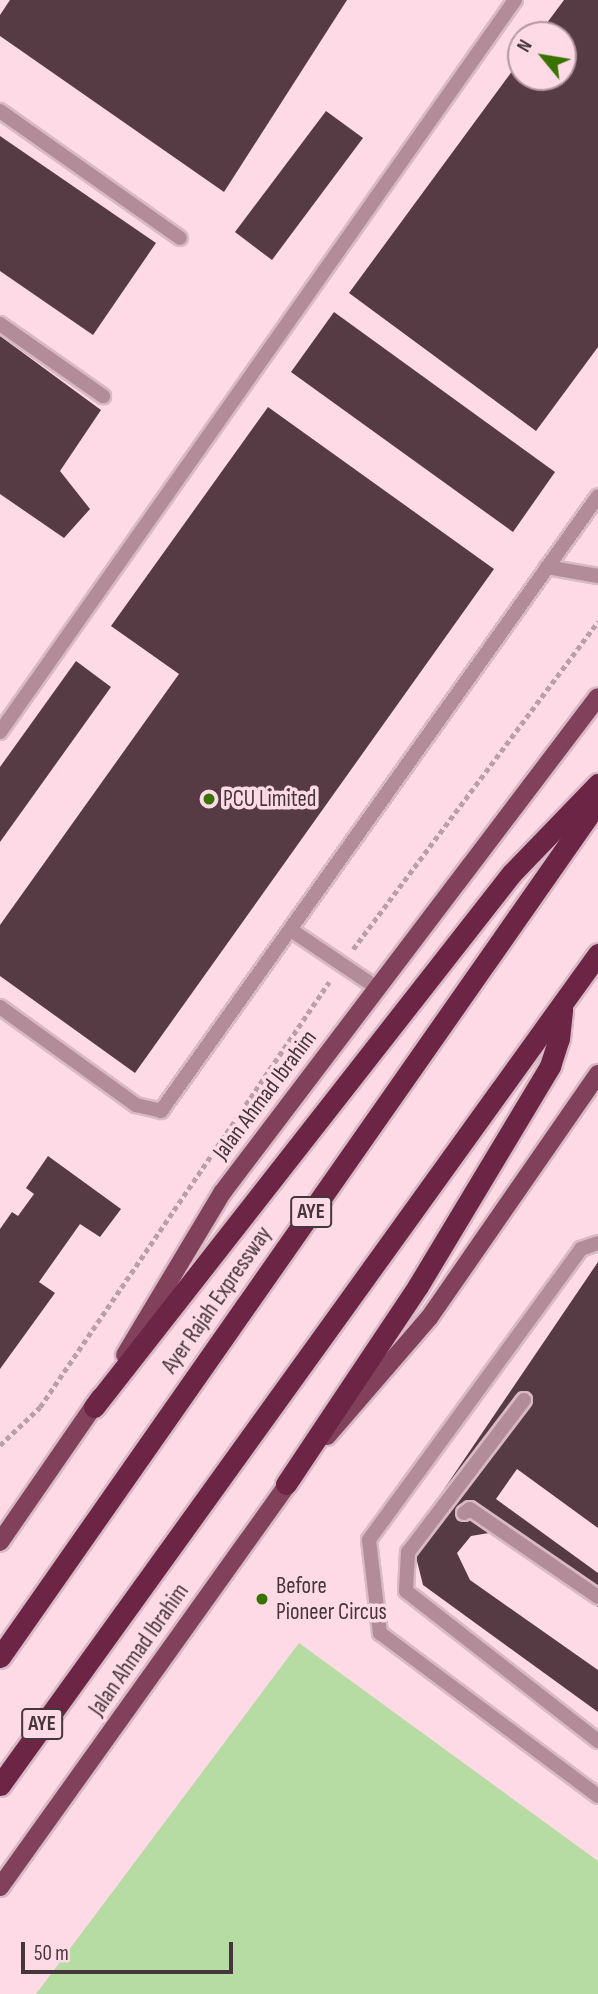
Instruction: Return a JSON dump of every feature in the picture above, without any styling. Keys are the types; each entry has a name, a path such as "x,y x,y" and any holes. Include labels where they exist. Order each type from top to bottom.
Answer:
{"highway":[{"path":"94,1407 512,873 598,784"},
{"name":"Ayer Rajah Expressway","path":"0,1657 598,802"},
{"name":"AYE","path":"0,1785 85,1663 598,954"},
{"path":"286,1484 418,1286 550,1066 559,1040 562,1007"}],"main road":[{"name":"Jalan Ahmad Ibrahim","path":"0,1542 94,1407 222,1193 598,696"},
{"name":"Jalan Ahmad Ibrahim","path":"0,1886 286,1484 429,1318 598,1074"}],"lane":[{"path":"0,732 515,0"},
{"path":"0,111 180,238"},
{"path":"0,324 103,396"},
{"path":"0,1007 136,1105 161,1111 598,496"},
{"path":"547,567 598,576"},
{"path":"291,930 377,988"},
{"path":"598,1243 581,1249 369,1540 380,1633 598,1796"},
{"path":"524,1400 408,1552 406,1591 598,1741"},
{"path":"464,1513 470,1509 598,1597"}],"path":[{"path":"0,1445 40,1407 342,964 598,622"}],"green space":[{"path":"299,1643 598,1861 598,1994 36,1994"}],"building":[{"path":"10,0 347,0 224,192 0,36 0,15"},
{"path":"564,0 598,0 598,347 536,431 349,293 507,78 507,91 577,91 577,21 548,21"},
{"path":"326,111 363,138 272,260 235,232"},
{"path":"0,136 156,243 93,335 0,271"},
{"path":"334,312 555,472 513,532 291,372"},
{"path":"0,336 101,410 60,471 90,509 64,538 0,494"},
{"name":"PCU Limited","path":"268,407 494,569 135,1073 0,976 0,925 179,674 111,626"},
{"path":"76,661 111,687 0,842 0,767"},
{"path":"48,1156 121,1209 100,1237 80,1224 39,1282 55,1293 0,1369 0,1229 12,1212 18,1216 34,1194 26,1188"},
{"path":"598,1262 598,1528 517,1469 496,1499 598,1573 598,1607 495,1532 471,1536 457,1553 470,1580 598,1670 598,1712 423,1585 416,1557 417,1536 438,1498"}],"place":[{"name":"PCU Limited","path":"209,799"},
{"name":"Before Pioneer Circus","path":"262,1599"}]}
